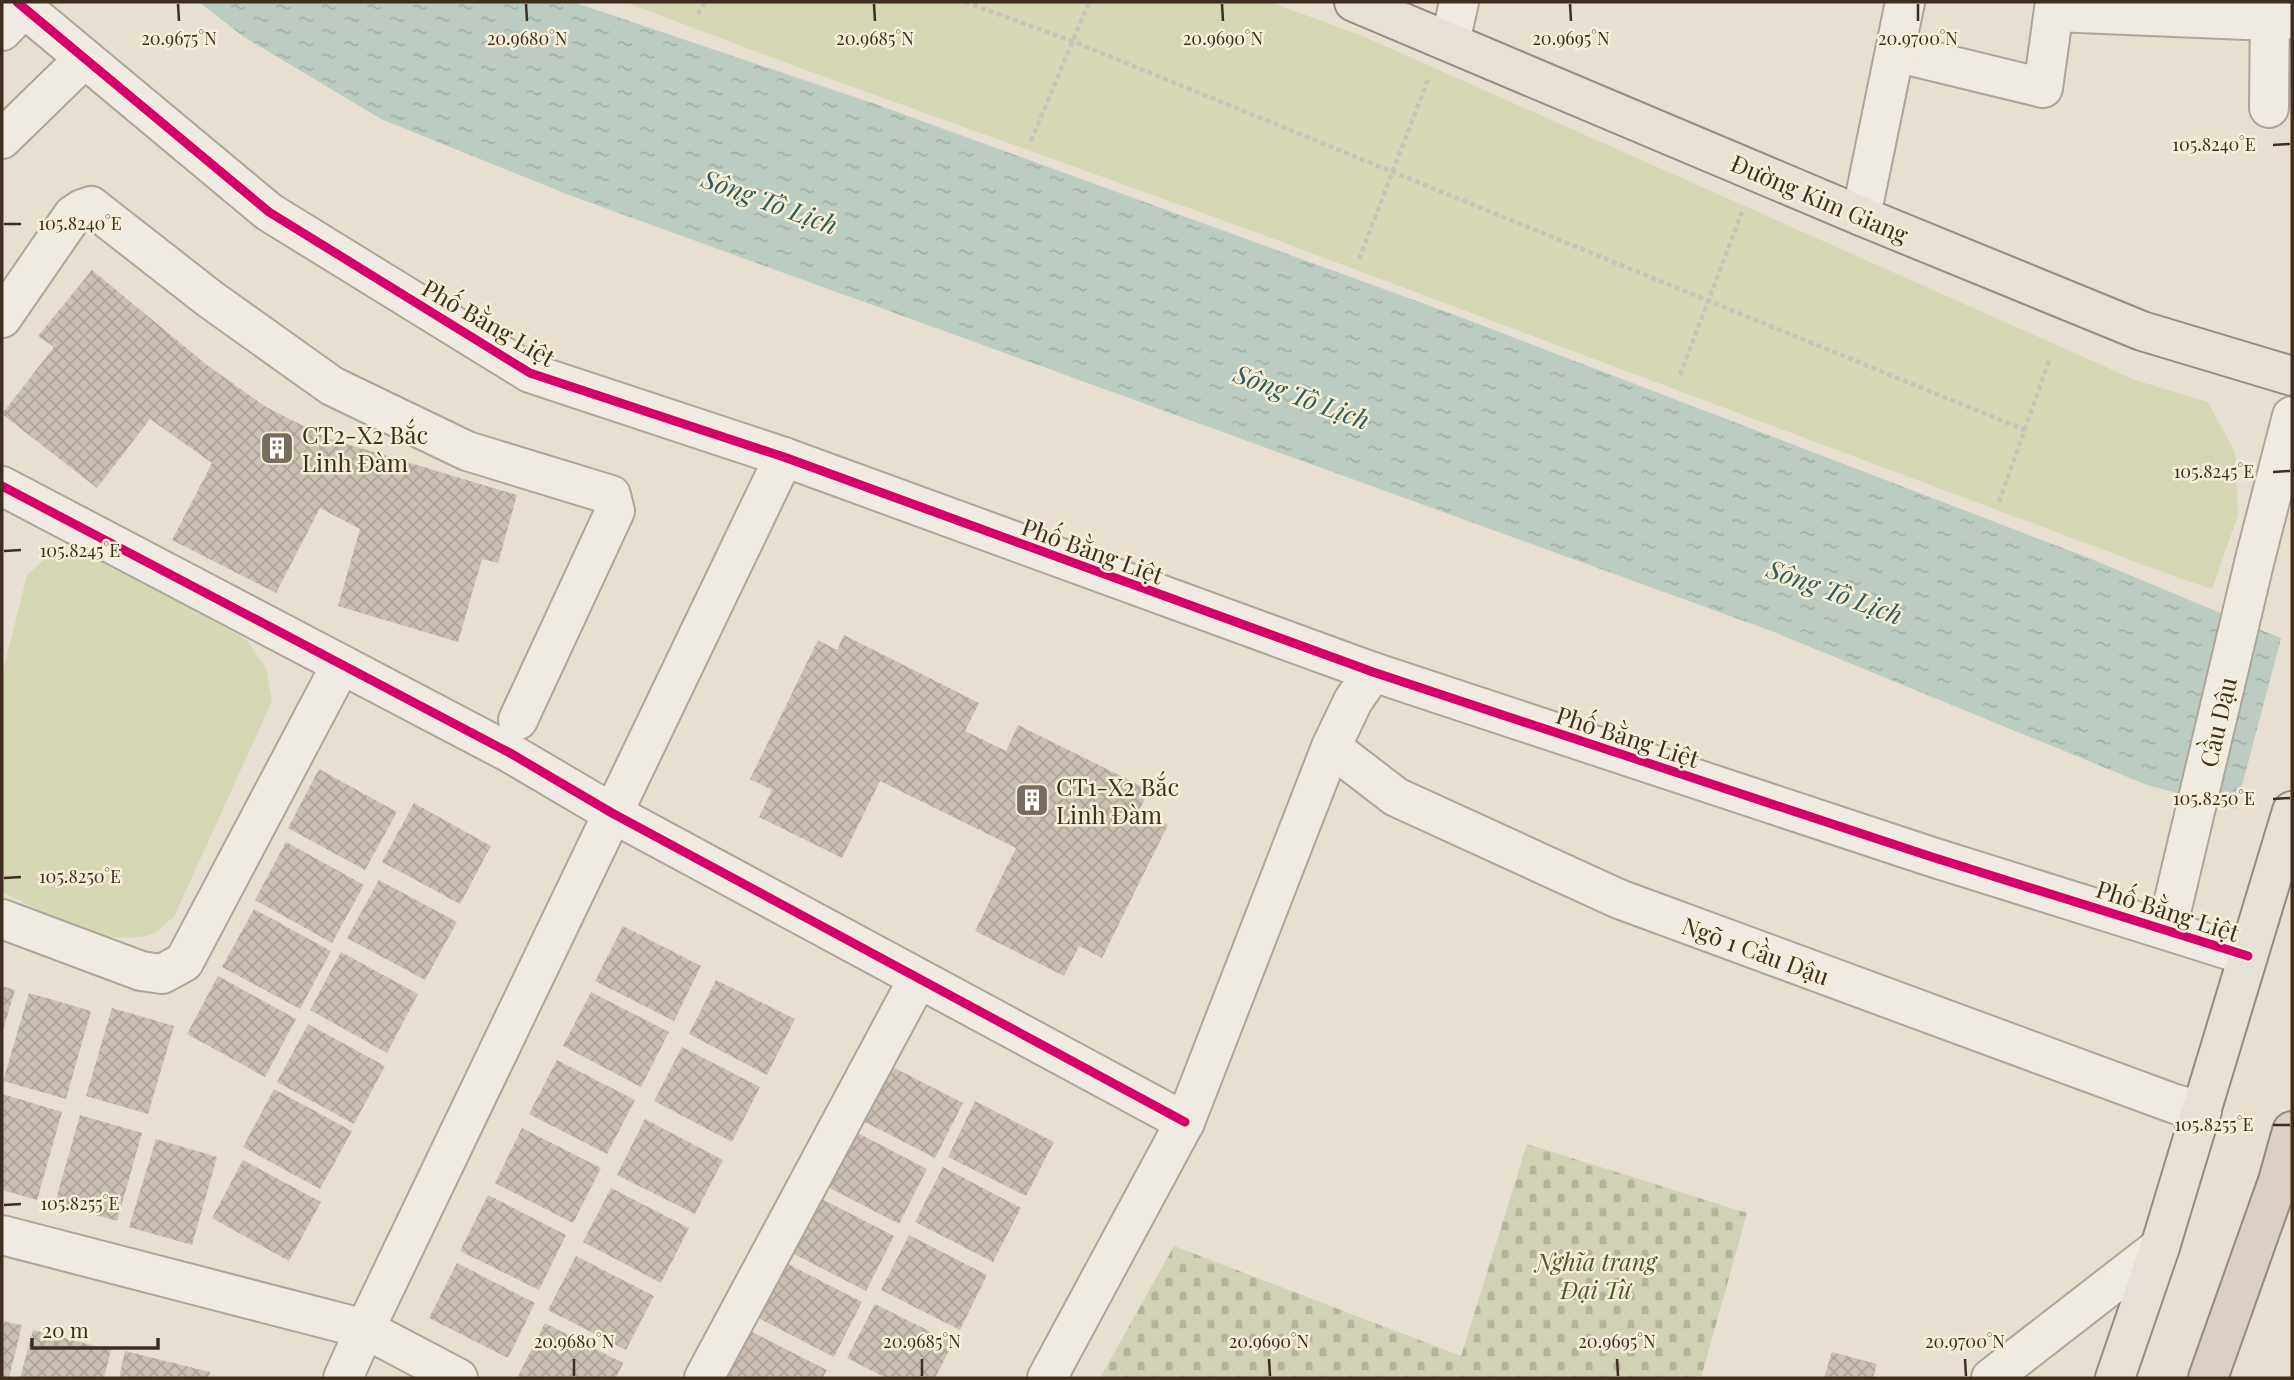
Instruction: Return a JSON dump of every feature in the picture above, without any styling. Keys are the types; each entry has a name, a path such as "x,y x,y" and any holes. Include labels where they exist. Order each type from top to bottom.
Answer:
{"highway":[{"path":"2208,1378 2278,1181 2292,1131"}],"main road":[{"name":"Đường Kim Giang","path":"1354,2 1440,57 1861,216 2142,331 2292,376"},
{"path":"2115,1378 2160,1247 2292,811"}],"street":[{"path":"1440,57 1459,2"},
{"path":"1861,216 1905,2"},
{"path":"1895,52 2043,88 2055,7 2277,14 2269,108"},
{"name":"Phố Bằng Liệt","path":"14,14 84,60 269,212 530,373 784,457 1373,672 1932,857 2248,956"},
{"path":"2,139 84,60"},
{"path":"7,301 73,215 82,208 91,206 210,299 332,386 467,451 611,495 615,511 518,720"},
{"name":"Cầu Dậu","path":"2167,929 2292,416"},
{"path":"343,1378 784,457"},
{"path":"2,486 510,753 612,813 1185,1122"},
{"path":"2,919 141,971 162,974 184,962 341,665"},
{"path":"1047,1378 1185,1122 1331,747 1353,701 1373,672"},
{"name":"Ngõ 1 Cầu Dậu","path":"1331,747 1396,797 1619,899 2175,1104 2202,1111"},
{"path":"704,1378 918,979"},
{"path":"2,1235 365,1329 458,1378"},
{"path":"1991,1378 2160,1247"}],"path":[{"path":"698,15 705,2"},
{"path":"965,2 1072,41 2025,429"},
{"path":"1031,141 1089,2"},
{"path":"1359,259 1440,57"},
{"path":"1680,375 1742,212"},
{"path":"1999,502 2049,361"}],"green space":[{"path":"625,2 1270,2 1365,37 2135,380 2208,402 2235,452 2238,515 2212,589 1247,229"},
{"path":"72,553 108,563 246,639 266,668 272,701 174,917 152,934 133,938 114,937 75,926 2,892 2,675 27,575 50,555"},
{"name":"Nghĩa trang Đại Từ","path":"1527,1144 1747,1213 1701,1378 1100,1378 1174,1246 1461,1356"}],"water":[{"name":"Sông Tô Lịch","path":"199,2 573,2 875,104 1447,312 2089,558 2285,640 2292,824 2147,785 1774,632 569,195 381,119 244,37"}],"pier":[{"path":"2282,635 2292,638 2292,827 2235,812"}],"building":[{"name":"CT2-X2 Bắc Linh Đàm","path":"92,270 207,365 266,407 327,438 517,495 498,563 482,559 458,642 338,606 360,529 320,508 276,593 172,540 212,463 150,419 97,488 2,414 54,347 38,336"},
{"name":"CT1-X2 Bắc Linh Đàm","path":"844,635 979,703 965,731 1006,751 1018,725 1149,790 1139,811 1168,825 1102,958 1079,946 1064,976 975,931 1016,848 880,781 842,858 759,817 772,790 750,779 818,640 837,650"},
{"path":"319,769 397,812 365,870 288,828"},
{"path":"414,803 491,846 460,904 382,862"},
{"path":"286,842 364,885 332,943 255,900"},
{"path":"379,880 457,922 425,980 347,938"},
{"path":"254,909 331,951 300,1009 222,967"},
{"path":"623,926 701,966 674,1021 595,981"},
{"path":"341,952 418,994 387,1053 310,1010"},
{"path":"218,976 296,1019 265,1077 187,1034"},
{"path":"716,980 795,1019 767,1075 689,1034"},
{"path":"2,986 15,990 2,1034"},
{"path":"591,992 669,1032 641,1087 563,1046"},
{"path":"29,993 91,1011 66,1099 3,1081"},
{"path":"112,1008 174,1026 148,1114 86,1096"},
{"path":"308,1024 385,1066 354,1124 277,1082"},
{"path":"682,1047 760,1087 732,1142 654,1101"},
{"path":"557,1060 635,1100 607,1154 529,1114"},
{"path":"885,1063 963,1103 935,1158 857,1118"},
{"path":"274,1089 352,1131 320,1189 243,1147"},
{"path":"2,1094 62,1112 37,1200 2,1190"},
{"path":"975,1101 1054,1142 1026,1196 948,1157"},
{"path":"80,1115 142,1133 117,1221 55,1203"},
{"path":"645,1119 723,1160 695,1214 617,1175"},
{"path":"522,1128 601,1168 573,1223 495,1183"},
{"path":"850,1129 927,1169 899,1224 822,1184"},
{"path":"156,1139 217,1157 192,1245 129,1227"},
{"path":"243,1160 321,1202 289,1261 212,1218"},
{"path":"943,1167 1021,1208 993,1262 915,1222"},
{"path":"611,1188 689,1228 661,1283 583,1242"},
{"path":"488,1195 566,1235 539,1290 460,1251"},
{"path":"816,1196 894,1236 866,1291 788,1251"},
{"path":"909,1235 987,1275 960,1330 881,1290"},
{"path":"576,1256 654,1296 626,1350 548,1310"},
{"path":"784,1262 862,1302 834,1357 756,1317"},
{"path":"457,1263 535,1303 508,1358 429,1318"},
{"path":"875,1304 953,1343 935,1378 886,1378 847,1358"},
{"path":"2,1321 22,1325 9,1378 2,1378"},
{"path":"545,1323 623,1363 616,1378 517,1378"},
{"path":"33,1330 111,1350 104,1378 20,1378"},
{"path":"748,1330 827,1370 822,1378 724,1378"},
{"path":"125,1351 210,1372 209,1378 119,1378"},
{"path":"1832,1352 1877,1364 1873,1378 1824,1378"}],"cycle path":[{"path":"17,2 269,212 530,373 784,457 1373,672 1932,857 2248,956"},
{"path":"2,486 510,753 612,813 1185,1122"}],"place":[{"name":"CT2-X2 Bắc Linh Đàm","path":"277,448"},
{"name":"CT1-X2 Bắc Linh Đàm","path":"1032,800"}]}
